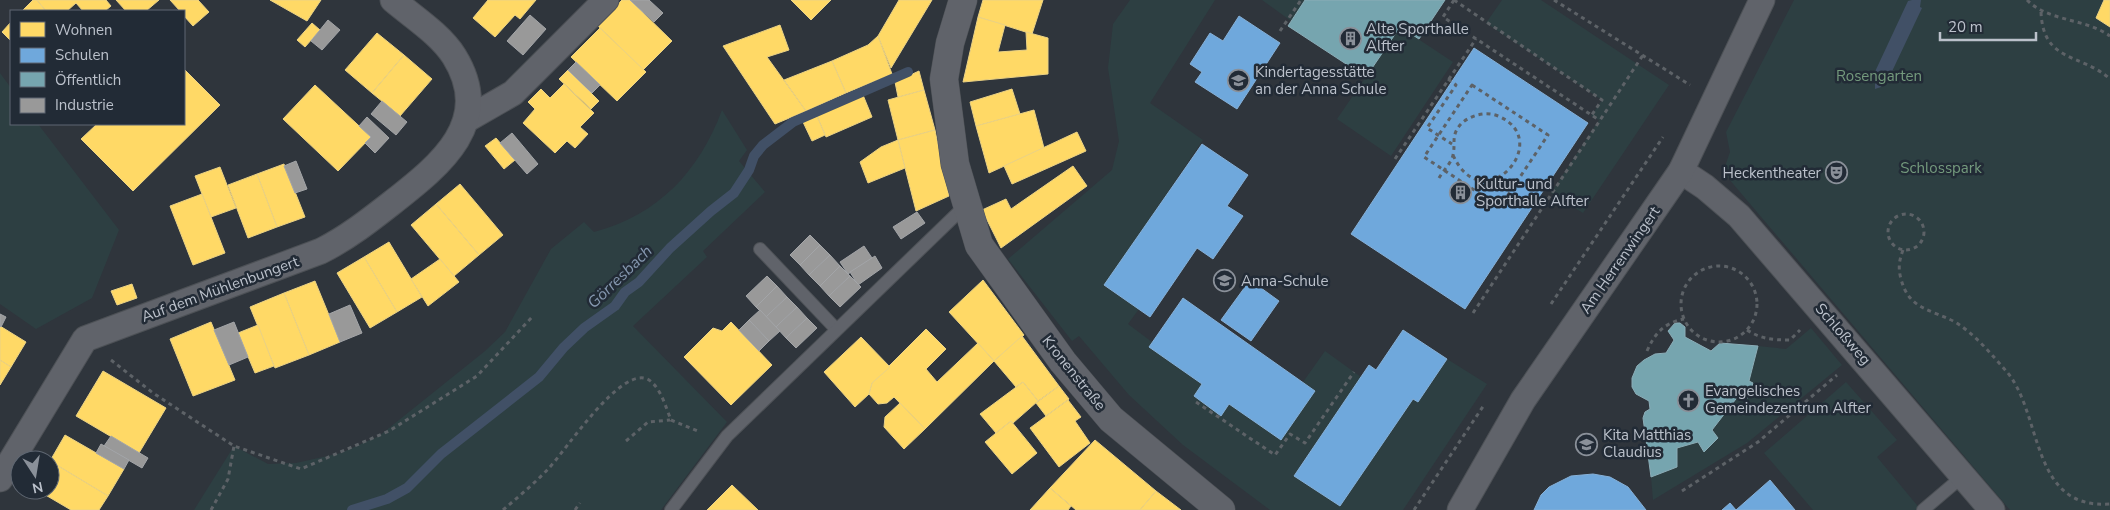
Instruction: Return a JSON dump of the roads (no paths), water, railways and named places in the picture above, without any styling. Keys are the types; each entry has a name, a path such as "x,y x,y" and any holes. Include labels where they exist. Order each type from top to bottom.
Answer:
{"street":[{"name":"Auf dem Mühlenbungert","path":"0,479 85,339 321,252 342,241 431,172 447,155 466,120 468,92 454,56 444,44 393,0"},
{"path":"466,120 513,93 606,0"},
{"name":"Kronenstraße","path":"963,0 950,43 944,79 952,148 966,205 984,254 1052,347 1096,403 1128,434 1221,510"},
{"name":"Am Herrenwingert","path":"1460,510 1523,400 1681,171 1762,0"},
{"name":"Schloßweg","path":"1681,171 1705,187 1739,216 1861,355 1992,510"}],"lane":[{"path":"671,510 727,436 966,205"},
{"path":"760,249 836,329"},
{"path":"1923,510 1963,476"}],"water":[{"path":"1921,0 1920,7 1922,8 1887,82 1884,81 1881,87 1875,89 1875,77 1873,76 1908,1"}],"waterway":[{"name":"Görresbach","path":"352,510 387,499 407,488 441,454 539,377 564,347 584,328 615,306 625,292 639,282 670,248 734,193 749,170 754,156 763,145 793,122 908,72"}],"place":[{"name":"Alte Sporthalle Alfter","path":"1350,38"},
{"name":"Kindertagesstätte an der Anna Schule","path":"1239,81"},
{"name":"Heckentheater","path":"1837,173"},
{"name":"Kultur- und Sporthalle Alfter","path":"1460,193"},
{"name":"Anna-Schule","path":"1225,281"},
{"name":"Evangelisches Gemeindezentrum Alfter","path":"1689,400"},
{"name":"Kita Matthias Claudius","path":"1587,444"}],"park label":[{"name":"Rosengarten","path":"1879,76"},
{"name":"Schlosspark","path":"1941,168"}]}
